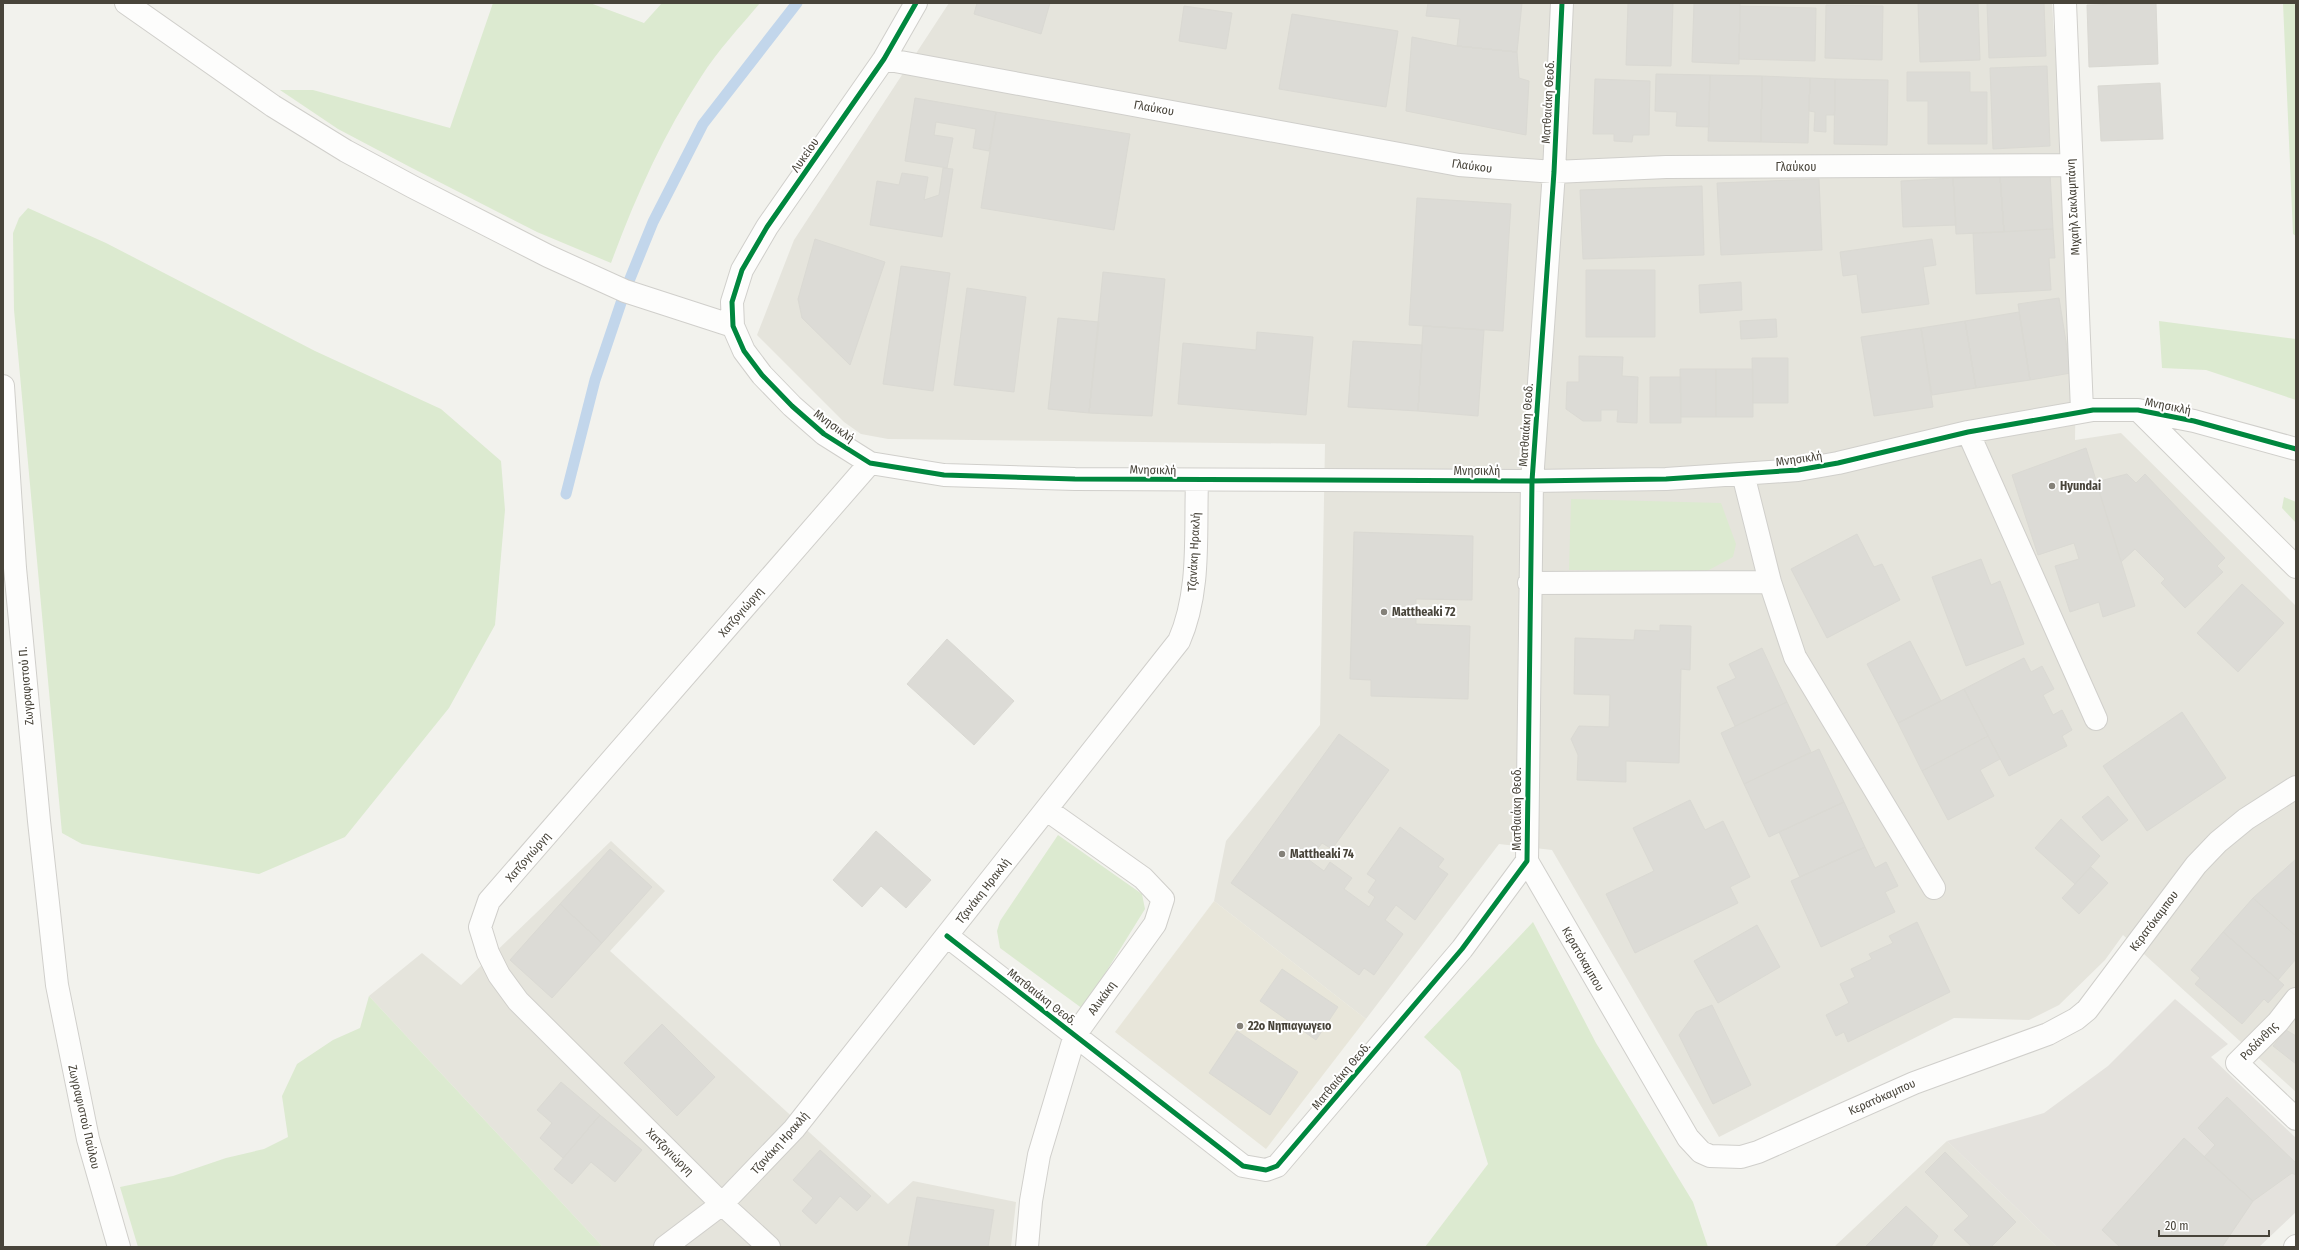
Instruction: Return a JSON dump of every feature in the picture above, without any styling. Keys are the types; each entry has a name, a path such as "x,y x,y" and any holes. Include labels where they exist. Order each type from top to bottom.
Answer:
{"street":[{"path":"126,3 273,106 346,151 413,187 548,256 625,291 733,326"},
{"name":"Λυκείου","path":"733,326 732,302 742,270 767,227 884,59 916,3"},
{"name":"Ματθαιάκη Θεοδ.","path":"947,936 1243,1166 1266,1170 1277,1166 1462,949 1527,862 1529,583 1532,481 1554,172 1562,3"},
{"name":"Μιχαήλ Σακλαμπάνη","path":"2065,3 2070,165 2082,410"},
{"name":"Γλαύκου","path":"884,59 1460,165 1554,172 1666,167 2070,165"},
{"name":"Μνησικλή","path":"733,326 744,351 762,375 792,406 824,434 870,463 916,472 973,477 1197,481 1532,481 1666,479 1798,470 1838,463 1968,432 2082,410 2138,410 2220,427 2296,449"},
{"name":"Ζωγραφιστού Π.","path":"3,386 16,576 39,821 57,985"},
{"path":"2138,410 2296,567"},
{"path":"1968,432 2096,719"},
{"name":"Χατζογιώργη","path":"769,1247 722,1204 518,1001 498,976 488,953 480,927 490,901 870,463"},
{"path":"1743,474 1770,582 1794,657 1934,888"},
{"name":"Τζανάκη Ηρακλή","path":"665,1247 722,1204 794,1129 1179,641 1186,623 1194,576 1197,481"},
{"path":"1529,583 1770,582"},
{"name":"Κερατόκαμπου","path":"1527,862 1688,1138 1701,1152 1710,1156 1740,1157 1776,1145 1914,1083 2048,1034 2076,1019 2087,1010 2196,865 2213,848 2264,806 2296,787"},
{"name":"Αλικάκη","path":"1027,1247 1031,1201 1039,1154 1075,1035 1155,924 1163,899 1143,878 1047,810"},
{"name":"Ζωγραφιστού Παύλου","path":"57,985 88,1139 120,1247"},
{"name":"Ροδάνθης","path":"2296,999 2278,1022 2237,1063 2296,1119"}],"shaded area":[{"path":"949,3 2052,3 2076,374 2075,440 2121,433 2296,606 2296,1092 2123,935 2105,960 2059,1005 2029,1020 1954,1018 1719,1137 1552,850 1499,844 1366,1019 1214,901 1226,841 1320,725 1325,444 888,439 861,434 844,422 757,335 794,240"},
{"path":"611,841 665,891 610,951 888,1204 913,1181 1016,1202 1011,1247 603,1247 369,996 422,953 461,985"},
{"name":"22ο Νηπιαγωγειο","path":"1214,901 1366,1019 1266,1149 1115,1032"},
{"path":"2175,999 2228,1044 2211,1057 2296,1138 2296,1212 2259,1247 2057,1247 1947,1141 2044,1113 2108,1066"},
{"path":"1947,1141 2057,1247 1834,1247"}],"green space":[{"path":"493,3 590,3 644,23 662,3 760,3 708,67 674,121 640,191 611,263 537,232 410,167 338,129 280,90 313,90 450,128"},
{"path":"2283,3 2296,3 2296,236 2293,234"},
{"path":"28,208 106,243 315,351 441,409 501,461 505,510 495,625 449,708 345,837 259,874 82,844 62,833 14,310 13,233 19,218"},
{"path":"2159,321 2296,339 2296,400 2206,370 2162,368"},
{"path":"2284,497 2296,502 2296,523 2282,508"},
{"path":"1571,499 1721,503 1736,544 1733,557 1707,571 1569,570"},
{"path":"1058,835 1142,894 1145,909 1083,1009 1000,948 997,931 1000,921"},
{"path":"1533,922 1596,1043 1693,1202 1708,1247 1425,1247 1488,1164 1460,1071 1424,1037"},
{"path":"369,996 603,1247 138,1247 120,1187 173,1176 226,1158 264,1149 288,1137 282,1096 297,1064 333,1040 360,1028"}],"building":[{"path":"977,3 1050,3 1041,34 974,14"},
{"path":"1428,3 1522,3 1517,52 1457,46 1460,19 1426,16"},
{"path":"1628,3 1673,3 1671,66 1626,65"},
{"path":"1694,3 1740,3 1739,64 1692,62"},
{"path":"1918,3 1978,3 1980,60 1920,62"},
{"path":"1987,3 2044,3 2046,56 1989,58"},
{"path":"2156,3 2158,64 2089,67 2087,5"},
{"path":"1826,5 1883,6 1882,60 1825,58"},
{"path":"1184,6 1232,13 1226,49 1179,41"},
{"path":"1740,6 1816,8 1815,61 1739,59"},
{"path":"1292,14 1398,31 1386,107 1279,89"},
{"path":"1412,37 1457,46 1517,52 1519,78 1529,81 1526,135 1406,111"},
{"path":"2047,66 2050,146 1993,149 1990,68"},
{"path":"1907,72 1970,72 1970,92 1987,92 1987,144 1928,144 1928,101 1907,101"},
{"path":"1656,74 1710,75 1709,127 1676,126 1677,112 1655,111"},
{"path":"1710,75 1762,76 1761,142 1708,141"},
{"path":"1762,76 1810,78 1808,143 1761,142"},
{"path":"1810,78 1835,79 1835,115 1826,115 1826,132 1814,131 1815,112 1809,111"},
{"path":"1595,79 1650,81 1649,135 1633,135 1632,142 1614,141 1614,134 1593,134"},
{"path":"1835,79 1888,80 1887,145 1834,144"},
{"path":"2160,83 2163,139 2101,141 2098,86"},
{"path":"915,98 996,112 989,151 973,148 976,129 936,122 934,135 953,138 947,168 905,161"},
{"path":"996,112 1130,134 1114,230 981,208"},
{"path":"943,168 953,169 942,237 870,225 877,181 899,185 902,173 928,177 924,200 939,195"},
{"path":"2050,173 2053,229 2004,232 2000,176"},
{"path":"2000,176 2004,232 1956,234 1953,178"},
{"path":"1953,178 1956,225 1903,227 1901,181"},
{"path":"1819,179 1822,250 1721,255 1717,183"},
{"path":"1702,186 1704,255 1583,259 1580,190"},
{"path":"1417,198 1511,204 1503,331 1409,325"},
{"path":"2053,229 2055,258 2049,258 2051,290 1976,294 1973,233"},
{"path":"815,239 885,262 850,365 802,318 798,299"},
{"path":"1932,239 1936,265 1923,267 1929,304 1862,313 1857,274 1843,276 1840,252"},
{"path":"901,266 950,273 933,391 883,384"},
{"path":"1586,270 1655,270 1655,337 1586,337"},
{"path":"1103,272 1165,279 1152,416 1089,413"},
{"path":"1741,282 1742,310 1700,313 1699,285"},
{"path":"967,288 1026,297 1014,392 954,385"},
{"path":"2059,298 2071,373 2030,380 2018,304"},
{"path":"2019,312 2030,380 1976,388 1965,321"},
{"path":"1058,318 1099,322 1089,413 1048,409"},
{"path":"1776,319 1777,337 1741,339 1740,321"},
{"path":"1965,321 1976,388 1932,395 1921,328"},
{"path":"1423,326 1484,330 1478,416 1418,411"},
{"path":"1921,328 1933,407 1874,416 1861,337"},
{"path":"1257,332 1313,337 1306,415 1178,404 1183,343 1256,350"},
{"path":"1353,341 1422,345 1418,411 1348,407"},
{"path":"1579,356 1623,357 1622,376 1638,377 1637,423 1617,422 1618,410 1601,410 1601,421 1583,421 1566,409 1567,382 1579,382"},
{"path":"1752,358 1788,358 1788,403 1753,403"},
{"path":"1680,369 1716,369 1716,417 1681,417"},
{"path":"1716,369 1753,369 1753,417 1716,417"},
{"path":"1650,377 1681,377 1681,423 1650,423"},
{"path":"2086,448 2135,606 2103,617 2099,602 2070,612 2055,566 2079,559 2074,543 2038,555 2012,475"},
{"path":"2127,474 2136,483 2145,474 2225,558 2217,566 2223,572 2185,608 2161,583 2165,579 2135,549 2121,562 2096,482"},
{"name":"Mattheaki 72","path":"1354,532 1473,536 1472,600 1416,599 1416,624 1470,626 1468,699 1371,696 1371,680 1350,679"},
{"path":"1857,534 1874,567 1882,564 1900,600 1827,638 1791,569"},
{"path":"1981,559 1991,585 2000,581 2024,644 1966,666 1932,577"},
{"path":"2242,584 2284,623 2238,672 2197,633"},
{"path":"1660,625 1691,626 1690,670 1681,669 1679,763 1626,761 1626,782 1577,780 1578,755 1571,739 1579,726 1609,727 1610,695 1574,694 1575,638 1634,640 1635,630 1660,631"},
{"path":"947,639 1014,701 974,745 907,684"},
{"path":"1910,641 1941,701 1898,723 1867,664"},
{"path":"1762,648 1787,702 1735,726 1717,687 1736,678 1729,664"},
{"path":"2024,658 2031,672 2042,666 2054,689 2043,695 2053,715 2062,710 2072,730 2062,736 2067,746 2009,776 1964,689"},
{"path":"1964,689 1988,736 1922,771 1898,723"},
{"path":"1787,702 1811,752 1744,784 1721,733"},
{"path":"2182,712 2226,778 2147,831 2103,766"},
{"name":"Mattheaki 74","path":"1339,734 1389,770 1332,849 1322,843 1309,860 1324,871 1330,862 1352,878 1344,889 1369,907 1375,897 1368,892 1376,880 1367,874 1400,827 1444,859 1438,867 1448,874 1415,920 1396,905 1385,920 1403,934 1374,975 1364,968 1359,975 1231,883"},
{"path":"1988,736 2000,759 1980,770 1994,796 1948,820 1922,771"},
{"path":"1819,749 1844,802 1769,837 1744,784"},
{"path":"2108,796 2128,820 2102,841 2082,817"},
{"path":"1690,800 1705,830 1723,821 1750,877 1730,887 1738,903 1635,953 1606,894 1654,871 1633,828"},
{"path":"1844,802 1865,847 1800,877 1779,832"},
{"path":"2061,819 2100,856 2075,884 2035,848"},
{"path":"876,831 931,880 906,908 881,886 862,907 833,880"},
{"path":"1865,847 1875,868 1886,862 1898,886 1885,892 1895,912 1821,947 1791,881"},
{"path":"610,849 652,887 602,943 560,904"},
{"path":"2296,859 2296,936 2253,898"},
{"path":"2091,867 2108,883 2079,914 2062,898"},
{"path":"2253,898 2296,936 2296,959 2278,980 2223,932"},
{"path":"560,904 602,943 552,998 510,960"},
{"path":"1917,922 1950,992 1848,1042 1844,1032 1836,1036 1826,1015 1849,1003 1840,984 1855,977 1851,969 1872,959 1869,954 1893,943 1889,936"},
{"path":"1757,925 1780,967 1718,1003 1694,961"},
{"path":"2223,932 2284,985 2268,1003 2264,999 2242,1024 2195,984 2200,978 2191,970"},
{"path":"1282,969 1338,1007 1316,1040 1260,1001"},
{"path":"1712,1005 1751,1085 1713,1104 1679,1035 1696,1012"},
{"path":"662,1024 715,1077 677,1116 624,1063"},
{"path":"2286,1030 2296,1036 2296,1064 2273,1046"},
{"path":"1237,1031 1298,1072 1270,1115 1209,1073"},
{"path":"561,1082 600,1115 563,1158 540,1138 552,1123 537,1110"},
{"path":"2227,1097 2296,1163 2296,1175 2292,1173 2253,1201 2204,1157 2215,1145 2198,1128"},
{"path":"600,1115 642,1150 615,1182 591,1162 572,1184 554,1169"},
{"path":"2184,1138 2253,1201 2222,1247 2120,1247 2102,1230"},
{"path":"820,1150 871,1196 857,1211 840,1196 816,1224 802,1211 813,1198 793,1180"},
{"path":"1945,1152 2016,1222 1991,1247 1972,1247 1954,1230 1969,1216 1925,1172"},
{"path":"917,1197 994,1210 988,1247 908,1247"},
{"path":"1906,1206 1938,1236 1931,1247 1865,1247"}],"waterway":[{"path":"566,494 595,380 625,291 653,222 703,124 797,3"}],"cycle path":[{"path":"916,3 884,59 767,227 742,270 732,302 733,326 744,351 762,375 792,406 824,434 870,463 944,475 1075,479 1532,481 1666,479 1798,470 1838,463 1968,432 2093,410 2138,410 2194,421 2296,449"},
{"path":"947,936 1243,1166 1266,1170 1277,1166 1462,949 1527,861 1532,481 1554,172 1562,3"}],"place":[{"name":"Hyundai","path":"2052,486"},
{"name":"Mattheaki 72","path":"1384,612"},
{"name":"Mattheaki 74","path":"1282,854"},
{"name":"22ο Νηπιαγωγειο","path":"1240,1026"}]}
